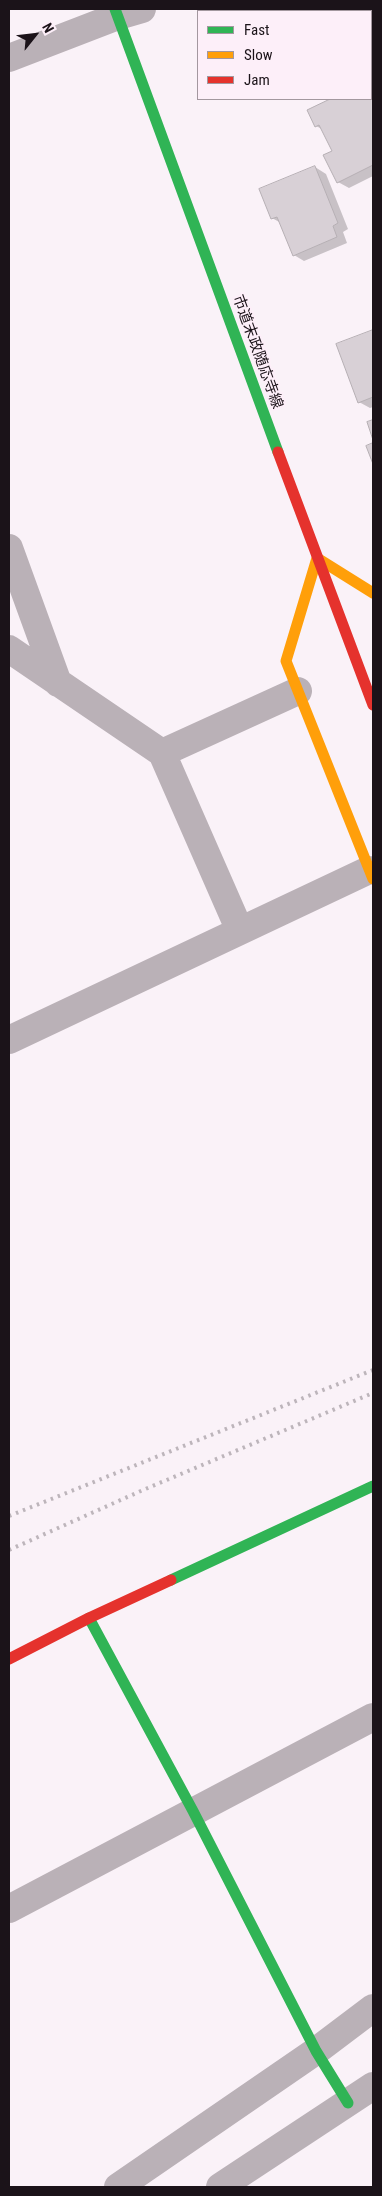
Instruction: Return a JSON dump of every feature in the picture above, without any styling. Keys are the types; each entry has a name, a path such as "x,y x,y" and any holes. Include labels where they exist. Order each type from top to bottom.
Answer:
{"street":[{"path":"9,58 125,11"},
{"name":"市道末政随応寺線","path":"125,11 317,558 373,705"},
{"path":"9,548 58,683"},
{"path":"9,1040 240,931 371,875 286,661 317,558 373,593"},
{"path":"9,649 162,753 240,931"},
{"path":"162,753 298,692"},
{"path":"9,1659 89,1618 373,1486"},
{"path":"89,1618 193,1811 316,2050 348,2103"},
{"path":"9,1909 373,1717"},
{"path":"118,2187 316,2050 373,2008"},
{"path":"220,2187 373,2086"}],"building":[{"path":"372,90 373,165 337,183 323,155 332,151 319,125 315,127 307,110 328,100 372,100"},
{"path":"315,166 338,223 333,226 337,237 293,256 277,217 271,219 259,189"},
{"path":"373,330 373,397 358,403 336,344"},
{"path":"373,420 373,440 367,422"},
{"path":"373,443 373,464 366,446"}],"railway":[{"path":"9,1516 373,1370"},
{"path":"9,1550 143,1490 373,1393"}],"traffic: fast":[{"path":"115,9 278,452"},
{"path":"171,1580 373,1486"},
{"path":"89,1618 193,1811 316,2051 348,2103"}],"traffic: slow":[{"path":"373,593 317,558 286,661 373,879"}],"traffic: jam":[{"path":"278,452 373,705"},
{"path":"9,1659 89,1618 171,1580"}]}
